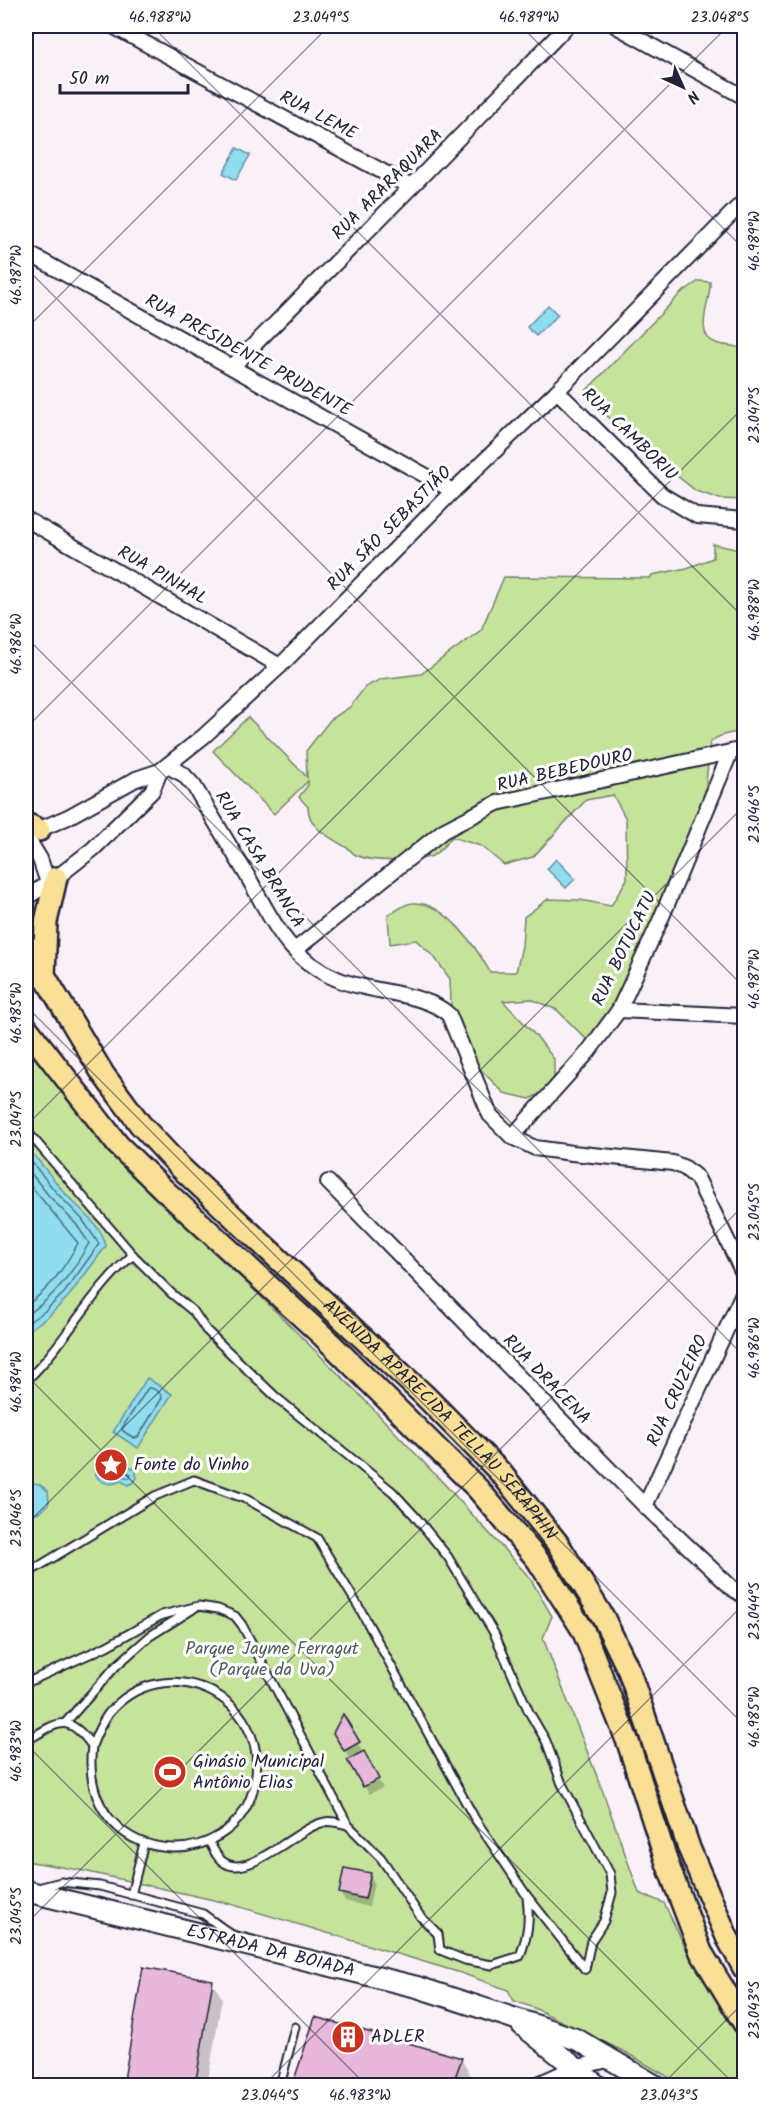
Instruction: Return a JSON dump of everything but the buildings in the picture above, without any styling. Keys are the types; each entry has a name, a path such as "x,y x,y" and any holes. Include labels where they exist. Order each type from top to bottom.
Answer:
{"main road":[{"path":"44,977 46,922 52,880"},
{"name":"AVENIDA APARECIDA TELLAU SERAPHIN","path":"26,945 103,1074 140,1124 181,1168 432,1403 501,1473 558,1545 603,1617 629,1671 689,1848 727,1937 744,1968"},
{"name":"AVENIDA APARECIDA TELLAU SERAPHIN","path":"26,1027 118,1144 163,1189 323,1336 478,1489 537,1559 583,1630 628,1745 667,1863 701,1953 744,2023"},
{"name":"ESTRADA DA BOIADA","path":"26,1891 417,1987 578,2040 656,2085"},
{"path":"515,2020 598,2085"}],"street":[{"name":"RUA LEME","path":"113,26 411,187"},
{"name":"RUA ARARAQUARA","path":"232,367 567,26"},
{"path":"616,26 744,97"},
{"name":"RUA SÃO SEBASTIÃO","path":"29,831 68,817 136,779 163,769 204,736 280,666 453,490 557,391 744,201"},
{"name":"RUA PRESIDENTE PRUDENTE","path":"26,252 453,490"},
{"name":"RUA CAMBORIU","path":"557,391 662,495 697,516 744,520"},
{"name":"RUA PINHAL","path":"26,519 280,666"},
{"name":"RUA BEBEDOURO","path":"295,950 443,831 497,803 744,749"},
{"name":"RUA BOTUCATU","path":"512,1137 588,1052 619,1010 664,911 730,753"},
{"path":"26,897 93,849 152,791 163,769"},
{"name":"RUA CASA BRANCA","path":"163,769 183,774 194,786 267,915 282,937 306,961 336,979 366,989 432,1002 442,1008 449,1015 490,1115 512,1137 535,1148 573,1154 673,1163 685,1168 697,1178 744,1275"},
{"path":"29,831 40,859 52,880"},
{"path":"619,1010 744,1016"},
{"name":"RUA DRACENA","path":"328,1182 645,1506 733,1589 744,1596"},
{"name":"RUA CRUZEIRO","path":"645,1506 744,1291"},
{"path":"534,2085 574,2068 612,2059"}],"lane":[{"path":"26,1130 133,1255 171,1293 194,1312 206,1330 277,1398 393,1492 448,1557 494,1633 514,1680 546,1741 562,1784 610,1874 612,1893 604,1921 591,1941 585,1969 527,1896 475,1819 366,1619 317,1538 246,1499 194,1480 155,1496 26,1574"},
{"path":"26,1381 66,1335 119,1266 133,1255"},
{"path":"26,1683 107,1646 162,1615 199,1605 235,1616 242,1625 348,1825 381,1858 420,1916 438,1934 440,1950 453,1956 492,1965 520,1956 530,1919 527,1896"},
{"path":"66,1722 116,1666 150,1636 199,1605"},
{"path":"167,1682 201,1687 217,1694 231,1705 242,1718 250,1733 257,1767 255,1784 238,1818 225,1831 209,1841 191,1847 173,1849 154,1847 121,1831 98,1802 92,1784 90,1765 92,1746 98,1730 113,1709 134,1692 167,1682"},
{"path":"26,1741 52,1725 66,1722 75,1726 92,1746"},
{"path":"209,1841 220,1859 227,1865 237,1866 253,1863 296,1836 326,1821 348,1825"},
{"path":"131,1894 144,1843"},
{"path":"26,1891 61,1882 100,1886 202,1914 246,1945"},
{"path":"280,2085 295,2027"}],"green space":[{"path":"699,281 710,282 704,325 709,339 744,350 744,500 720,499 696,491 646,451 583,394 681,293"},
{"path":"713,544 744,551 744,733 726,734 710,743 705,793 686,847 655,919 612,1005 607,1038 586,1039 557,1010 531,999 503,1001 538,1038 554,1059 554,1086 530,1099 504,1093 467,1056 452,1034 450,979 435,958 416,940 390,944 388,915 410,903 425,904 437,909 458,927 477,950 490,972 516,972 522,946 524,917 548,899 580,900 611,906 627,879 626,819 613,795 586,800 533,857 504,865 481,846 452,837 440,850 425,858 393,861 370,859 354,854 316,827 309,815 308,807 299,797 308,785 308,781 274,814 213,751 248,717 307,777 306,751 330,720 350,707 365,687 381,679 421,674 481,630 504,577 650,578 652,575 687,568 713,558"},
{"name":"Parque Jayme Ferragut (Parque da Uva)","path":"26,1039 127,1170 250,1286 359,1394 530,1578 552,1616 543,1638 603,1792 639,1893 664,1903 687,1951 744,2042 744,2085 682,2085 623,2051 534,2008 514,2001 508,1990 461,1973 227,1903 79,1870 26,1861"}],"water":[{"path":"237,148 250,155 236,180 223,173"},
{"path":"548,305 558,315 536,336 527,327"},
{"path":"556,859 575,879 566,888 547,869"},
{"path":"26,1146 92,1221 106,1246 69,1296 49,1316 26,1332"},
{"path":"147,1378 172,1394 138,1448 113,1432"},
{"name":"Fonte do Vinho","path":"111,1450 122,1455 128,1466 135,1469 137,1478 133,1483 128,1485 121,1481 112,1484 98,1478 94,1465 102,1453"},
{"path":"33,1483 39,1484 48,1491 49,1502 40,1512 28,1512 29,1525 26,1533 26,1486"}],"place":[{"name":"Fonte do Vinho","path":"111,1465"},
{"name":"Ginásio Municipal Antônio Elias","path":"170,1772"},
{"name":"ADLER","path":"348,2037"}]}
